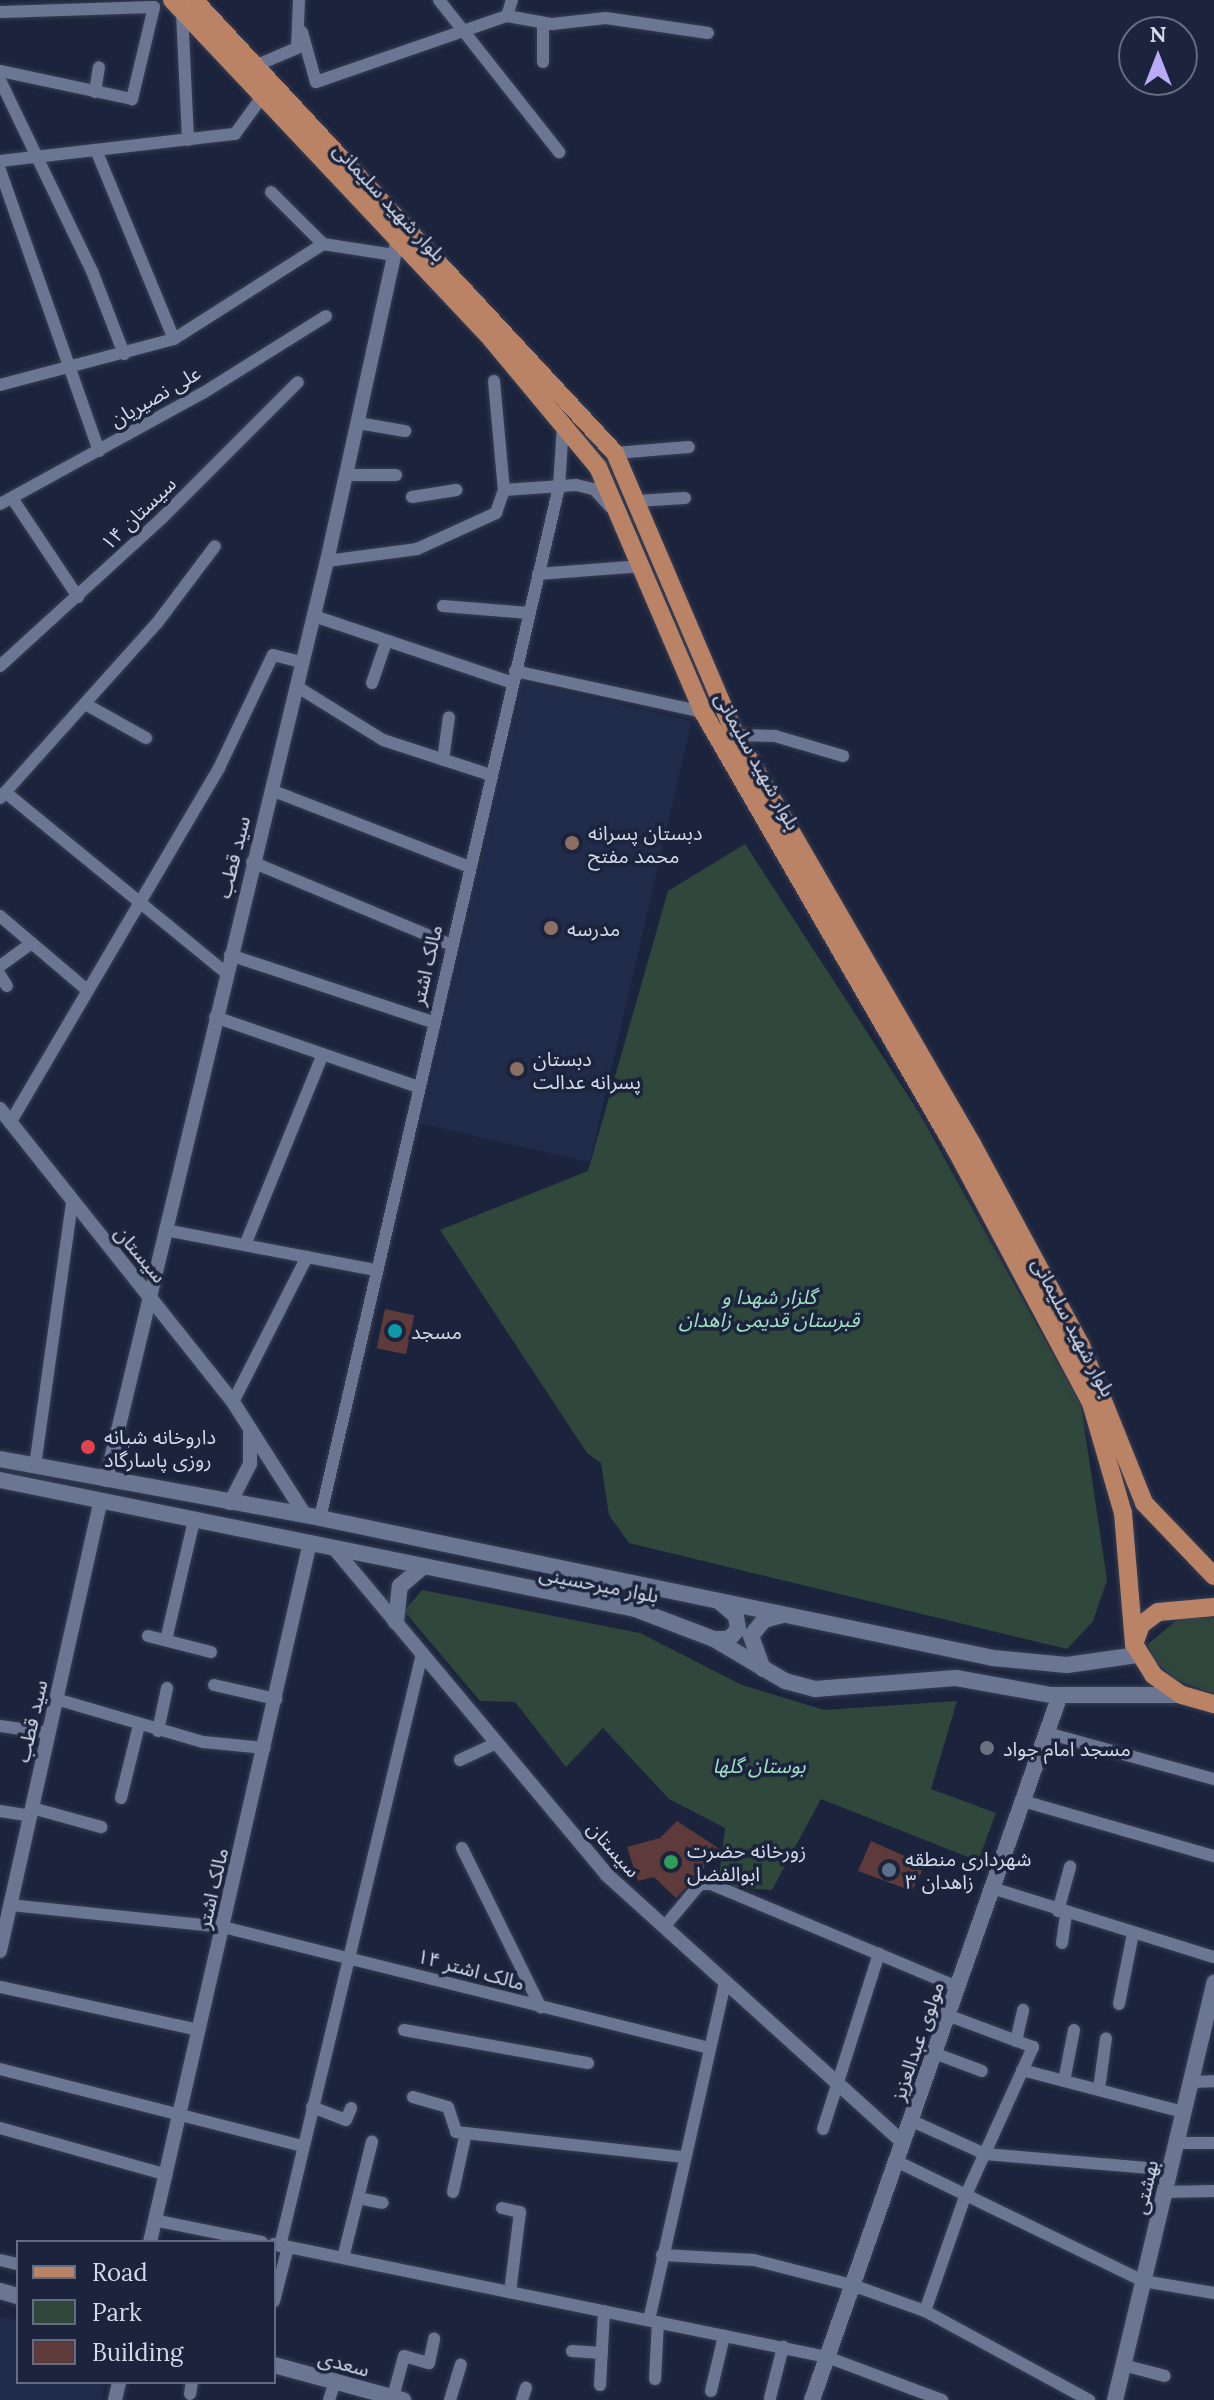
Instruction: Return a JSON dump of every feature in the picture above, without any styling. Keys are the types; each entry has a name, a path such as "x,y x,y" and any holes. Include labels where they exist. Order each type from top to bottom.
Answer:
{"main road":[{"name":"بلوار شهید سلیمانی","path":"176,5 255,66 615,453 735,735 1081,1346 1144,1503 1214,1576"},
{"name":"بلوار شهید سلیمانی","path":"176,5 396,248 562,422 598,467 632,539 703,712 957,1152 1091,1403 1123,1513 1135,1650"},
{"name":"بلوار میرحسینی","path":"0,1459 312,1517 1042,1664 1135,1650"},
{"name":"بلوار میرحسینی","path":"0,1480 635,1609 714,1639 764,1671 815,1689 956,1678 1060,1695 1182,1695"},
{"path":"396,1622 400,1586 423,1567"},
{"path":"714,1639 729,1639 738,1629 736,1616 720,1601"},
{"path":"1214,1607 1158,1612 1141,1625 1135,1650 1182,1695 1214,1704"},
{"path":"764,1671 751,1636 764,1620 784,1614"},
{"name":"مولوی عبدالعزیز","path":"812,2400 1060,1695"},
{"name":"بهشتی","path":"1115,2400 1183,2112 1208,2033 1214,1983"},
{"name":"سعدی","path":"276,2366 388,2398"}],"street":[{"path":"299,0 295,12 316,82 507,16 543,23 606,18 708,33"},
{"path":"439,0 461,31 518,92 559,152"},
{"path":"507,16 512,0"},
{"path":"0,12 46,6 176,5"},
{"path":"0,71 132,99 176,5"},
{"path":"176,5 188,140"},
{"path":"543,23 543,62"},
{"path":"255,66 297,48 302,32"},
{"path":"95,92 99,67"},
{"path":"0,80 124,354"},
{"path":"0,161 235,134 262,97"},
{"path":"96,150 174,339"},
{"path":"0,170 67,369 99,451"},
{"path":"271,192 323,244"},
{"path":"0,385 174,339 251,293 323,244 396,248"},
{"name":"سید قطب","path":"106,1480 252,862 327,561 396,248"},
{"name":"علی نصیریان","path":"6,501 99,451 326,316"},
{"path":"327,561 417,549 496,513 504,490 494,381"},
{"name":"سیستان ۱۴","path":"2,660 78,597 298,382"},
{"name":"مالک اشتر","path":"312,1517 375,1270 559,487 562,422"},
{"path":"358,423 405,431"},
{"path":"615,453 689,447"},
{"path":"346,475 396,475"},
{"path":"504,490 594,489 632,539"},
{"path":"412,497 456,490"},
{"path":"636,501 685,498"},
{"path":"6,501 78,597"},
{"path":"215,546 85,704 3,795 226,973"},
{"path":"538,574 643,566"},
{"path":"443,606 529,613"},
{"path":"314,616 385,645 514,677 703,712"},
{"path":"372,683 385,645"},
{"path":"10,1123 219,768 273,655 302,662"},
{"path":"296,686 383,740 491,775"},
{"path":"85,704 146,738"},
{"path":"443,760 449,717"},
{"path":"735,735 775,736 843,756"},
{"path":"271,790 470,867"},
{"path":"252,862 451,945"},
{"path":"0,916 87,990"},
{"path":"0,966 32,943"},
{"path":"230,955 339,994 433,1022"},
{"path":"215,1017 418,1087"},
{"path":"245,1245 323,1054"},
{"name":"سیستان","path":"0,1109 233,1402 312,1517"},
{"path":"35,1466 72,1202"},
{"path":"165,1230 375,1270"},
{"path":"233,1402 307,1257"},
{"path":"230,1503 250,1464 249,1426"},
{"name":"سید قطب","path":"0,1947 101,1500"},
{"path":"166,1640 194,1521"},
{"name":"مالک اشتر","path":"150,2240 310,1542"},
{"name":"سیستان","path":"333,1547 607,1875 903,2142"},
{"path":"148,1636 211,1652"},
{"path":"276,2283 280,2246 312,2107 422,1654"},
{"path":"214,1685 276,1699"},
{"path":"158,1731 167,1688"},
{"path":"56,1699 158,1731 265,1748"},
{"path":"121,1798 139,1725"},
{"path":"0,1726 49,1733"},
{"path":"1047,1733 1214,1779"},
{"path":"460,1760 496,1743"},
{"path":"1023,1801 1214,1856"},
{"path":"0,1811 31,1812 101,1827"},
{"path":"462,1848 541,2008"},
{"path":"1062,1943 1062,1913 1070,1867"},
{"path":"664,1927 700,1884 711,1884 957,1987"},
{"path":"992,1888 1062,1913 1214,1957"},
{"name":"مالک اشتر ۱۴","path":"10,1905 223,1927 709,2048"},
{"path":"1119,2004 1133,1933"},
{"path":"823,2129 879,1954"},
{"path":"655,2379 654,2321 662,2255 682,2157 725,1982"},
{"path":"0,1987 199,2030"},
{"path":"1016,2041 1023,2010"},
{"path":"925,2311 965,2197 1033,2047 947,2015"},
{"path":"404,2030 588,2063"},
{"path":"1064,2081 1074,2030"},
{"path":"1099,2089 1106,2038"},
{"path":"934,2053 982,2071"},
{"path":"0,2069 303,2146"},
{"path":"1022,2070 1183,2112"},
{"path":"1191,2082 1214,2081"},
{"path":"413,2097 448,2107 456,2132 682,2157"},
{"path":"312,2107 346,2120 351,2108"},
{"path":"910,2120 985,2154 1170,2170"},
{"path":"0,2128 167,2175"},
{"path":"453,2192 466,2133"},
{"path":"343,2258 372,2142"},
{"path":"1176,2143 1214,2143"},
{"path":"896,2161 1143,2281 1214,2293"},
{"path":"1164,2192 1214,2191"},
{"path":"358,2198 383,2203"},
{"path":"502,2208 520,2212 510,2292"},
{"path":"154,2220 252,2240"},
{"path":"280,2246 827,2357 942,2400"},
{"path":"662,2255 754,2260 852,2285 925,2311 1089,2400"},
{"path":"600,2385 604,2311"},
{"path":"711,2391 724,2336"},
{"path":"388,2398 404,2356 429,2363 434,2339"},
{"path":"770,2398 783,2347"},
{"path":"572,2351 602,2353"},
{"path":"450,2400 461,2365"},
{"path":"1123,2365 1165,2376"},
{"path":"329,2400 335,2381"}],"shaded area":[{"path":"523,682 692,721 590,1162 421,1123"},
{"path":"0,2316 16,2320 16,2384 106,2384 102,2400 0,2400"}],"green space":[{"name":"گلزار شهدا و قبرستان قدیمی زاهدان","path":"745,844 920,1114 1081,1405 1107,1580 1093,1621 1067,1649 629,1543 609,1515 601,1463 587,1453 440,1230 588,1171 668,891"},
{"name":"بوستان گلها","path":"422,1590 640,1633 742,1685 824,1710 957,1701 931,1789 996,1813 978,1861 821,1799 772,1890 718,1886 725,1828 669,1799 603,1728 566,1767 515,1702 480,1701 404,1611"},
{"path":"1214,1617 1214,1694 1174,1679 1151,1657 1148,1644 1178,1619"}],"building":[{"name":"مسجد","path":"385,1309 414,1315 406,1354 377,1348"},
{"name":"زورخانه حضرت ابوالفضل","path":"677,1821 721,1850 676,1898 654,1877 638,1881 627,1847 660,1838"},
{"name":"شهرداری منطقه ۳ زاهدان","path":"871,1841 918,1862 915,1868 922,1871 912,1891 858,1871"}],"place":[{"name":"دبستان پسرانه محمد مفتح","path":"572,843"},
{"name":"مدرسه","path":"551,928"},
{"name":"دبستان پسرانه عدالت","path":"517,1069"},
{"name":"مسجد","path":"395,1331"},
{"name":"داروخانه شبانه روزی پاسارگاد","path":"88,1447"},
{"name":"مسجد امام جواد","path":"987,1748"},
{"name":"زورخانه حضرت ابوالفضل","path":"671,1862"},
{"name":"شهرداری منطقه ۳ زاهدان","path":"889,1870"}]}
